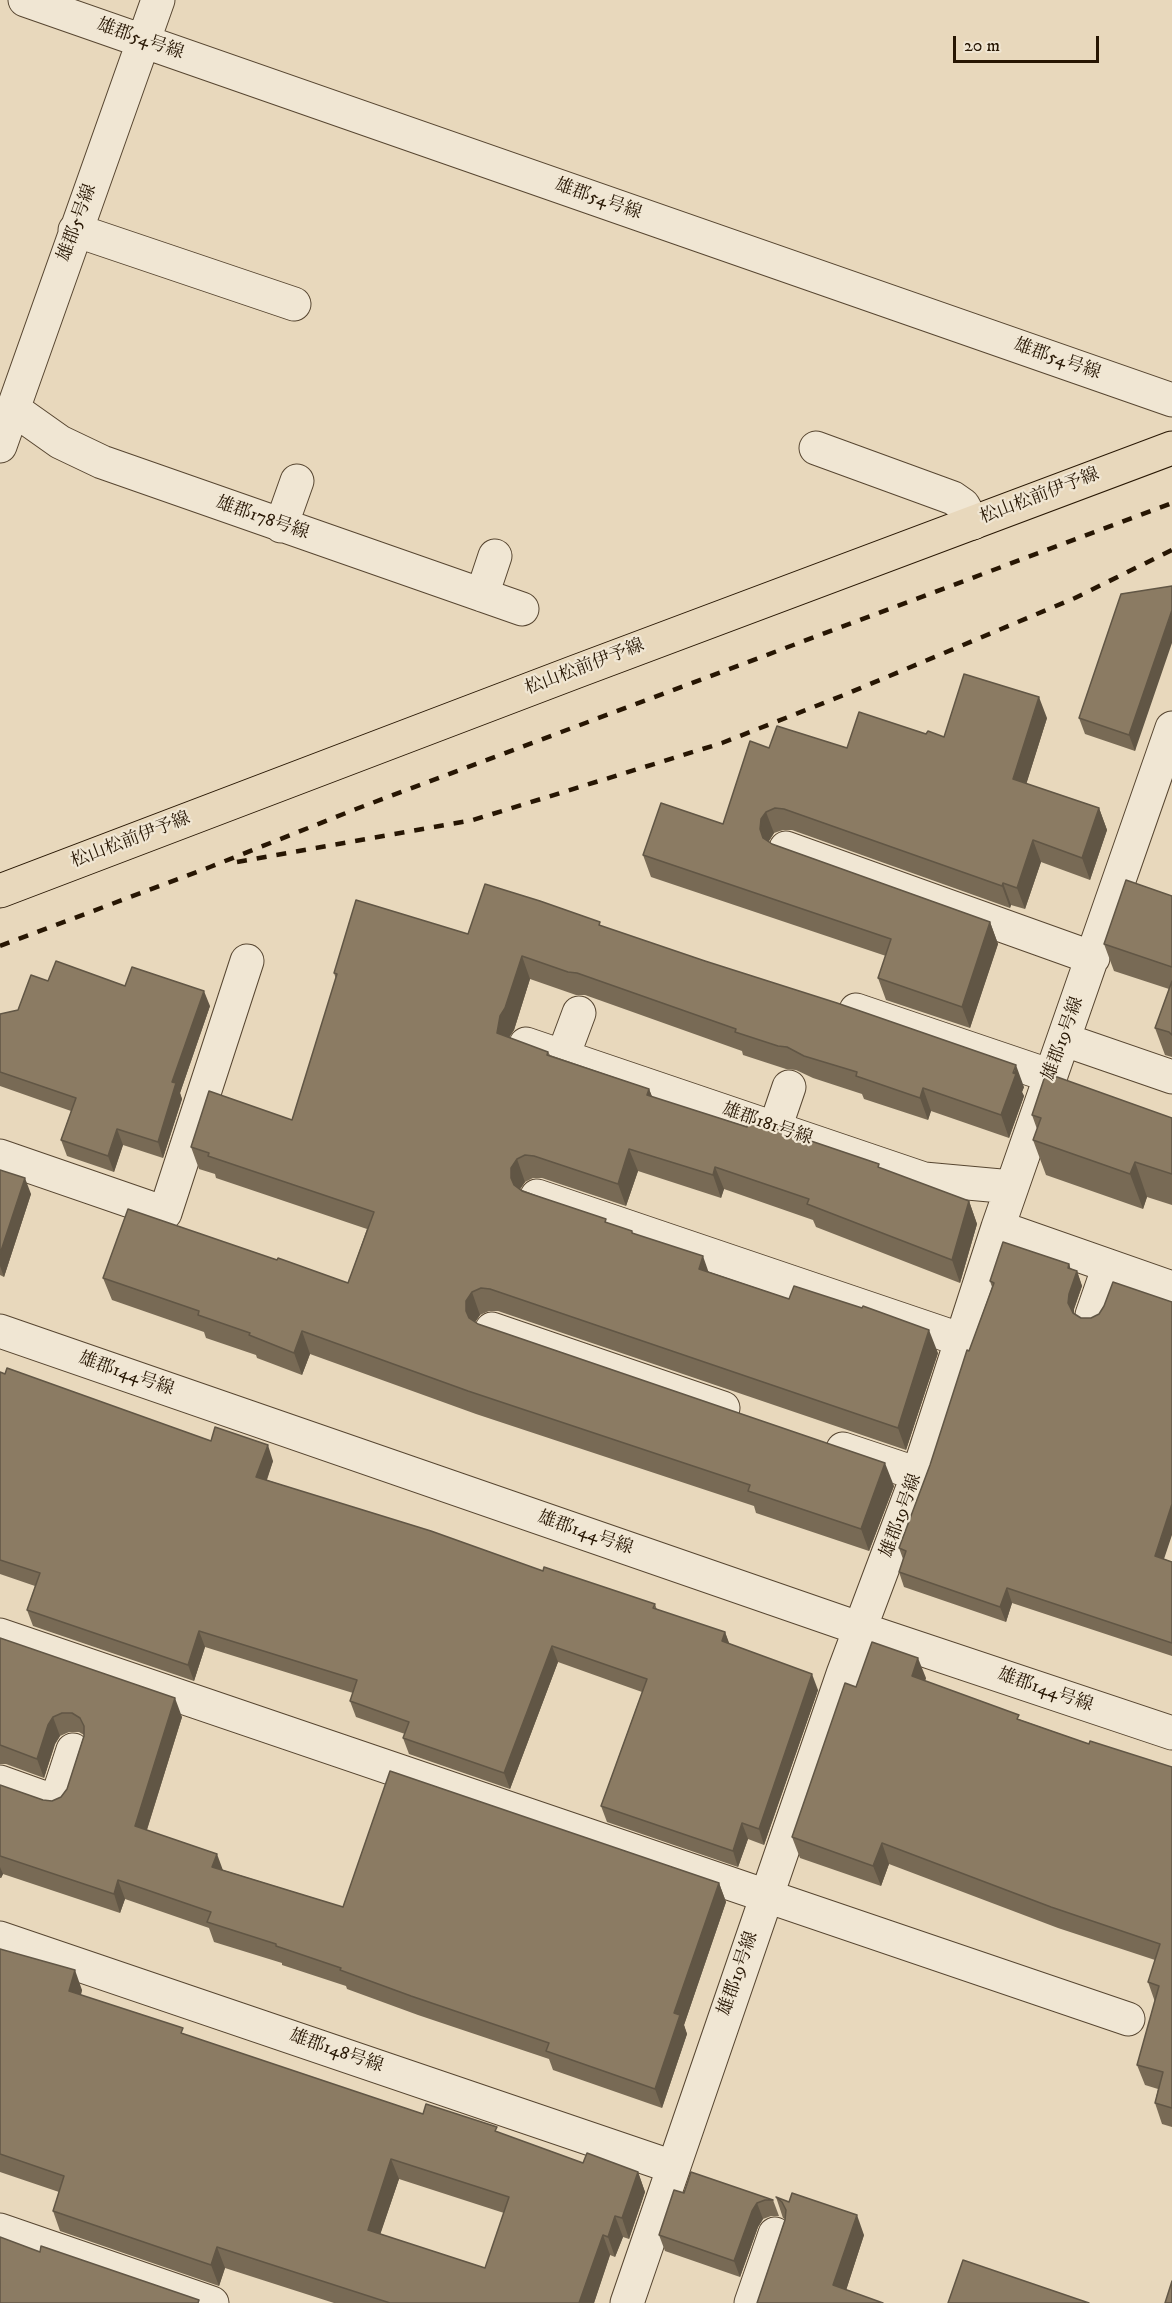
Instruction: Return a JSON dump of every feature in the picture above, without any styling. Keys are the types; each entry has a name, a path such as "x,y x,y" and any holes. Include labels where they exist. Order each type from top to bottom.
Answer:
{"main road":[{"name":"松山松前伊予線","path":"0,891 597,663 1172,448"}],"street":[{"name":"雄郡54号線","path":"25,0 1172,400"},
{"name":"雄郡5号線","path":"0,446 158,0"},
{"path":"75,230 294,304"},
{"name":"雄郡178号線","path":"12,408 60,442 102,462 522,609"},
{"path":"816,448 953,498 963,505 972,523"},
{"path":"281,526 297,481"},
{"path":"482,595 495,556"},
{"name":"雄郡19号線","path":"627,2303 766,1895 918,1474 998,1227 1172,728"},
{"path":"786,848 1093,958"},
{"path":"0,1156 165,1213 247,962"},
{"path":"846,1006 1051,1076"},
{"path":"563,1056 579,1013"},
{"path":"1065,1040 1172,1077"},
{"name":"雄郡181号線","path":"526,1044 924,1179 1012,1187"},
{"path":"775,1128 789,1087"},
{"path":"537,1196 962,1340"},
{"path":"998,1227 1172,1288"},
{"path":"1092,1315 1109,1266"},
{"path":"492,1329 750,1417"},
{"name":"雄郡144号線","path":"0,1331 861,1629 1172,1733"},
{"path":"817,1440 918,1474"},
{"path":"0,1635 1128,2019"},
{"path":"0,1782 56,1802 73,1750"},
{"name":"雄郡148号線","path":"0,1938 673,2167"},
{"path":"0,2230 212,2303"},
{"path":"751,2303 775,2234"}],"building":[{"path":"1172,586 1172,610 1129,735 1079,718 1121,594"},
{"path":"964,674 1039,697 1013,779 1099,808 1082,858 1033,840 1017,888 1003,883 1002,886 784,809 775,808 766,812 761,819 760,829 763,838 772,844 990,922 962,1007 878,978 891,939 643,855 661,803 723,824 750,741 769,748 777,726 847,748 859,712 926,734 928,731 944,737"},
{"path":"1126,880 1172,896 1172,967 1104,944"},
{"path":"485,884 600,922 599,925 837,1003 1016,1065 1013,1073 1016,1074 1001,1115 923,1088 920,1098 856,1076 857,1072 804,1056 787,1047 735,1032 736,1029 522,956 505,1008 500,1016 497,1033 548,1052 547,1055 649,1089 647,1095 747,1127 749,1120 879,1164 878,1167 969,1201 952,1260 807,1204 809,1199 715,1167 713,1175 629,1149 618,1184 534,1156 525,1155 517,1159 511,1168 514,1185 522,1191 606,1219 605,1222 632,1231 632,1233 703,1256 699,1269 789,1299 794,1286 862,1308 863,1306 929,1330 898,1428 490,1289 481,1288 472,1292 466,1301 469,1318 478,1324 885,1463 861,1529 748,1491 750,1485 468,1391 302,1331 294,1353 249,1335 250,1333 198,1315 199,1311 103,1278 128,1209 348,1283 374,1212 208,1156 209,1153 191,1147 209,1091 292,1120 337,974 334,973 356,900 468,934"},
{"path":"56,961 125,986 132,967 204,991 172,1082 176,1083 158,1142 117,1129 108,1156 61,1140 76,1098 0,1072 0,1014 18,1010 31,975 48,981"},
{"path":"1172,981 1172,1035 1155,1028"},
{"path":"1046,1073 1172,1118 1172,1174 1135,1162 1130,1174 1033,1140 1041,1118 1032,1115"},
{"path":"0,1170 25,1178 0,1254"},
{"path":"1003,1242 1069,1264 1068,1268 1077,1271 1068,1303 1073,1313 1081,1318 1091,1318 1099,1314 1113,1282 1172,1302 1172,1504 1155,1556 1172,1562 1172,1643 1007,1588 1000,1607 899,1572 906,1551 899,1548 930,1465 967,1350 969,1351 994,1283 990,1281"},
{"path":"7,1368 211,1441 215,1427 268,1445 256,1477 431,1531 543,1571 544,1567 655,1604 653,1608 725,1632 722,1641 812,1674 759,1829 742,1823 733,1851 601,1806 647,1679 552,1646 504,1773 403,1738 409,1722 350,1701 357,1680 199,1631 188,1665 27,1610 40,1573 0,1560 0,1372 5,1374"},
{"path":"0,1638 175,1698 135,1826 217,1854 212,1867 343,1907 390,1771 719,1883 674,2013 680,2015 655,2089 546,2051 549,2043 411,1996 340,1970 341,1968 276,1946 276,1944 207,1922 211,1912 118,1880 114,1894 0,1856 0,1785 43,1800 52,1801 61,1797 67,1789 84,1736 84,1726 80,1718 72,1713 62,1713 53,1717 48,1725 37,1759 0,1745"},
{"path":"872,1642 918,1658 912,1676 1019,1715 1017,1719 1089,1744 1090,1741 1172,1767 1172,2108 1155,2103 1163,2072 1137,2065 1159,1986 1148,1982 1160,1944 1051,1907 882,1843 873,1866 792,1837 845,1683 856,1687"},
{"path":"0,1949 75,1970 69,1991 183,2028 181,2033 423,2114 426,2104 497,2127 495,2131 583,2163 587,2153 638,2172 622,2218 615,2216 608,2237 603,2235 579,2303 390,2303 217,2247 211,2265 53,2211 64,2176 0,2154","holes":["391,2159 509,2197 485,2268 368,2230"]},
{"path":"691,2172 773,2200 757,2203 734,2261 659,2235 674,2190 684,2193"},
{"path":"792,2193 857,2215 833,2285 883,2303 757,2303 785,2220 786,2210 776,2197 789,2202"},
{"path":"0,2237 40,2252 41,2246 199,2300 198,2303 0,2303"},
{"path":"963,2260 1089,2303 948,2303"},
{"path":"1172,2281 1172,2303 1165,2303"}],"railway":[{"path":"0,946 356,809 1172,503"},
{"path":"237,862 473,820 722,743 844,695 1075,598 1172,550"}]}
